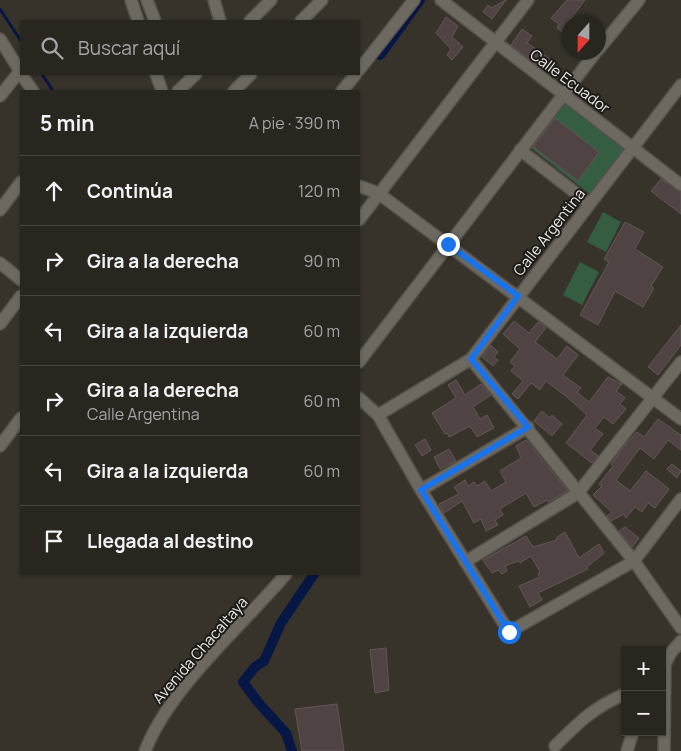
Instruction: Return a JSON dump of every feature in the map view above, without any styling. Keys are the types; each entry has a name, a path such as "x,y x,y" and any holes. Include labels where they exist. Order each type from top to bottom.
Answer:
{"street":[{"path":"131,0 138,20"},
{"path":"147,0 155,20"},
{"path":"214,0 220,20"},
{"path":"251,20 271,0"},
{"path":"302,20 322,0"},
{"path":"360,69 414,0"},
{"name":"Calle Ecuador","path":"441,0 681,185"},
{"path":"360,219 528,0"},
{"path":"606,40 639,0"},
{"path":"0,39 20,71"},
{"path":"360,361 590,60"},
{"path":"0,96 20,74"},
{"path":"22,75 31,90"},
{"path":"156,75 162,90"},
{"path":"179,90 195,75"},
{"path":"235,90 249,75"},
{"path":"343,90 355,75"},
{"name":"Calle Argentina","path":"378,415 471,359 518,296 634,149 681,84"},
{"path":"520,150 590,204"},
{"path":"0,210 20,183"},
{"path":"360,186 378,193 681,419"},
{"path":"0,263 20,279"},
{"path":"0,324 20,297"},
{"path":"471,359 634,560 681,628"},
{"path":"465,562 578,493 654,399 681,362"},
{"path":"360,399 378,415 421,490 509,632 634,560 681,499"},
{"path":"0,446 20,419"},
{"path":"421,490 528,427"},
{"name":"Avenida Chacaltaya","path":"145,751 150,737 163,715 184,688 285,575"},
{"path":"666,662 681,641"},
{"path":"664,691 664,751"},
{"path":"556,746 587,714 601,704 621,696"},
{"path":"626,751 632,736"},
{"path":"150,737 155,751"}],"green space":[{"path":"566,102 627,150 591,195 531,148"},
{"path":"603,212 621,222 606,252 587,242"},
{"path":"580,262 599,272 582,305 563,295"}],"building":[{"path":"506,0 492,19 483,12 488,5 491,8"},
{"path":"567,0 585,0 573,15 561,15 561,31 557,28 559,24 551,18"},
{"path":"446,17 458,26 452,37 463,47 452,60 447,55 451,49 436,33"},
{"path":"522,29 532,36 527,43 550,59 542,69 511,45"},
{"path":"555,118 599,152 578,181 533,147"},
{"path":"661,179 681,192 681,214 651,191"},
{"path":"625,222 644,232 635,249 663,267 651,286 654,288 643,307 615,291 598,325 580,315 609,262 604,259"},
{"path":"514,321 529,333 538,322 546,328 535,342 557,359 567,346 578,355 563,375 581,388 577,392 589,402 608,377 622,384 616,391 625,398 620,404 626,409 613,424 604,417 595,428 603,434 590,450 598,456 592,463 566,443 587,415 567,397 546,381 540,390 531,383 518,399 512,394 523,381 511,371 515,366 510,362 520,349 503,334"},
{"path":"681,325 681,345 658,375 648,367"},
{"path":"491,345 498,352 494,357 498,360 493,366 482,357"},
{"path":"456,380 465,395 481,384 491,395 473,407 480,419 487,415 494,428 477,437 470,426 449,437 447,433 445,434 432,413 456,398 448,385"},
{"path":"542,411 550,418 552,415 562,424 552,436 534,421"},
{"path":"658,419 681,435 681,450 668,440 654,459 640,448 616,480 630,491 646,471 669,489 655,508 648,503 642,512 635,507 626,518 624,514 611,521 607,516 612,512 593,495 602,486 599,484 613,466 611,464 625,445 637,432 644,437"},
{"path":"425,439 431,450 422,456 415,445"},
{"path":"526,440 568,491 534,507 526,493 500,509 503,515 495,520 498,525 486,531 481,519 474,523 462,501 444,513 439,504 459,494 454,487 465,480 468,486 474,482 477,486 485,481 491,491 506,482 500,471 521,458 516,446"},
{"path":"449,449 456,461 440,469 434,457"},
{"path":"672,464 681,471 677,478 667,469"},
{"path":"625,527 639,538 632,547 619,531"},
{"path":"565,532 579,558 599,544 604,553 587,567 588,569 538,593 542,600 530,607 519,586 540,577 538,574 540,572 531,556 520,563 518,561 505,566 507,571 502,574 498,570 492,573 483,560 526,536 533,547 557,540 556,538"},
{"path":"386,648 389,690 375,693 370,650"},
{"path":"337,704 344,751 302,751 295,709"}],"waterway":[{"path":"380,55 420,0"},
{"path":"0,9 20,39"},
{"path":"43,75 52,90"},
{"path":"292,751 286,733 257,701 243,682 255,667 264,661 281,623 313,575"}],"route":[{"path":"448,244 518,296 471,359 528,427 421,490 509,632"}]}
